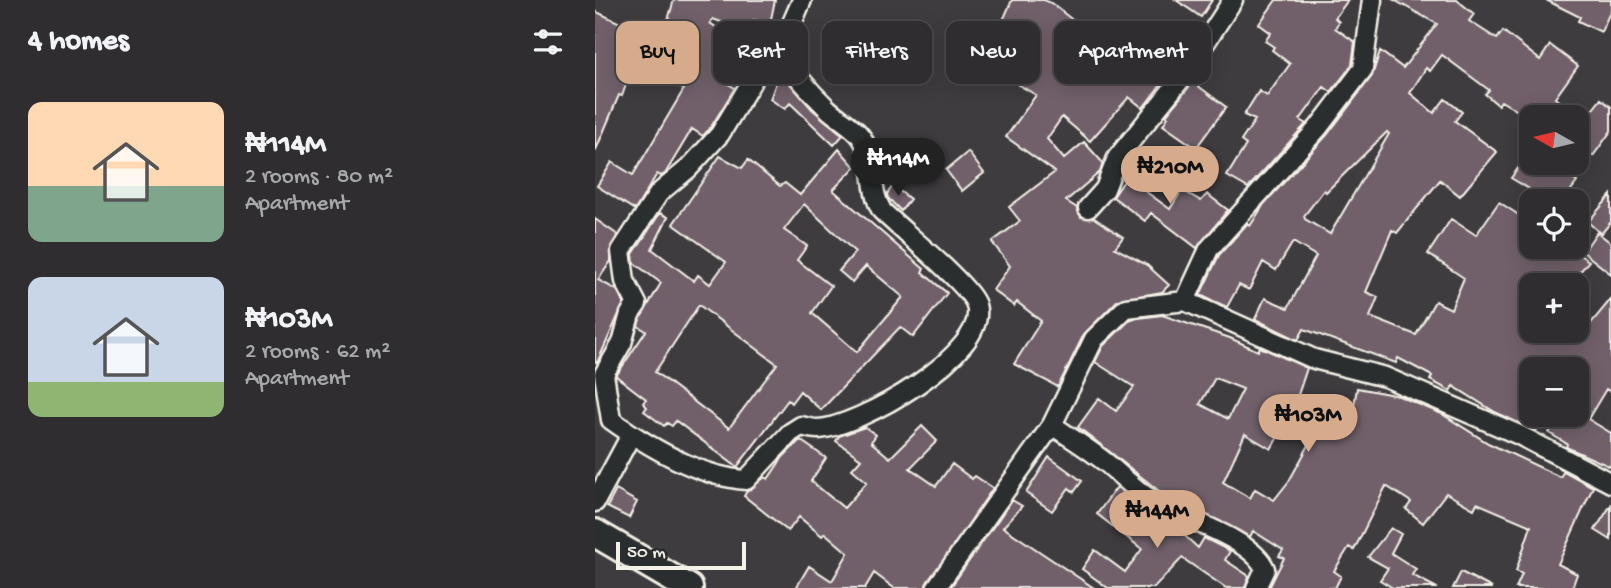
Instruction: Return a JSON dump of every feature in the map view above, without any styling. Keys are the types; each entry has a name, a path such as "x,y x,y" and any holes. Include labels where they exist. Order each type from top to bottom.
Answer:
{"main road":[{"path":"595,533 689,588"},
{"path":"595,554 656,588"}],"street":[{"path":"793,21 802,0"},
{"path":"1088,208 1105,189 1117,158 1185,74 1233,0"},
{"path":"1185,301 1209,249 1318,128 1363,69 1372,0"},
{"path":"749,84 720,134 689,168 659,193 621,251 625,281 637,304 630,314 622,343 604,374 611,421 631,435 722,479 746,480 790,433 801,426 818,429 836,425 902,397 931,374 973,331 977,308 973,297 882,211 874,198 873,169 862,136 829,110 804,84"},
{"path":"936,588 1052,425 1094,339 1126,308 1185,301 1314,359 1385,377 1519,435 1611,483"},
{"path":"1052,425 1091,451 1138,491 1164,508 1241,545 1263,563 1265,569 1256,588"},
{"path":"595,502 631,435"}],"building":[{"path":"674,0 775,0 771,21 713,19 710,23 713,25 713,84 728,84 735,88 703,136 692,129 665,174 657,174 635,210 597,186 612,162 633,175 684,89 673,84 699,84 699,21 668,21"},
{"path":"1012,0 1044,0 1074,21 1054,21 1054,84 1161,84 1143,108 1129,97 1090,141 1062,117 1047,139 1064,159 1084,142 1103,163 1100,172 1066,201 1077,208 1081,217 1094,218 1123,237 1115,248 1147,265 1169,285 1162,292 1118,300 1084,334 1058,387 1014,364 1041,321 1017,302 1014,306 993,290 1010,266 992,242 1020,221 1009,207 1055,172 1006,137 1036,95 1020,84 1040,84 1040,21 1003,21"},
{"path":"1176,0 1212,0 1201,17"},
{"path":"1276,0 1348,0 1335,18 1339,22 1335,28 1355,42 1352,65 1331,92 1324,87 1300,120 1306,124 1248,188 1227,176 1246,145 1241,141 1255,120 1244,115 1259,91 1267,96 1290,64 1265,41 1271,33 1259,24"},
{"path":"1394,0 1457,0 1474,14 1469,21 1497,39 1503,31 1540,60 1550,45 1578,66 1555,98 1566,105 1519,105 1519,112 1501,101 1498,105 1485,94 1489,90 1442,55 1430,71 1426,68 1410,93 1434,113 1445,99 1462,112 1455,121 1497,152 1460,196 1440,180 1397,233 1392,230 1366,292 1378,297 1370,317 1416,335 1435,301 1451,309 1464,278 1428,254 1451,219 1476,235 1499,202 1519,215 1519,259 1589,261 1579,273 1519,273 1519,343 1589,343 1589,326 1611,299 1611,392 1606,389 1589,417 1589,357 1519,357 1519,423 1453,386 1450,391 1430,380 1432,376 1398,358 1396,363 1304,329 1298,340 1255,319 1265,298 1288,308 1316,256 1293,242 1276,270 1263,262 1249,290 1239,285 1227,307 1200,295 1219,255 1247,224 1250,226 1264,204 1327,135 1372,76 1380,51 1403,68 1437,24","holes":["1387,132 1389,134 1330,234 1304,216 1324,190 1326,192"]},
{"path":"1546,0 1611,0 1611,10 1601,32 1578,21 1580,17"},
{"path":"595,11 616,21 616,84 626,84 595,152"},
{"path":"776,84 790,84 812,109 843,135 834,145 790,103 785,109 770,99"},
{"path":"1191,84 1196,84 1226,107 1196,148 1163,125 1168,117 1166,115"},
{"path":"1601,99 1611,107 1611,131 1593,156 1589,153 1589,114"},
{"path":"839,149 855,167 833,190 924,269 922,272 947,293 913,337 900,327 821,410 800,391 791,403 788,400 737,467 676,421 672,426 667,423 664,426 644,411 647,407 643,403 646,399 616,376 646,331 638,326 640,319 661,283 634,263 633,254 660,213 668,217 652,249 694,281 698,275 710,284 726,262 673,224 720,156 742,168 748,160 780,186 785,183 800,195","holes":["804,204 855,252 839,271 852,282 866,266 903,297 857,352 812,313 831,286 797,260 807,246 784,230","699,305 777,364 729,428 655,372"]},
{"path":"968,152 984,173 962,191 946,170"},
{"path":"1139,159 1157,168 1145,191 1170,209 1182,190 1201,201 1207,194 1228,210 1197,248 1151,213 1145,221 1113,197"},
{"path":"1519,167 1519,175 1567,175 1577,182 1572,189 1529,189 1511,178"},
{"path":"893,186 910,199 901,211 888,198 887,194"},
{"path":"1611,195 1611,222 1601,234 1589,221"},
{"path":"595,219 618,235 611,246 611,261 598,280 617,290 624,303 597,363 595,361"},
{"path":"1597,232 1611,243 1611,274 1589,257 1589,243"},
{"path":"1162,315 1230,338 1258,351 1260,347 1307,368 1296,401 1330,414 1332,409 1352,417 1357,388 1399,396 1442,414 1488,443 1560,477 1564,471 1593,487 1558,564 1577,574 1572,588 1516,588 1522,574 1516,571 1531,526 1477,503 1474,509 1446,493 1423,523 1406,509 1411,502 1386,486 1354,550 1349,547 1334,571 1341,576 1335,588 1269,588 1284,558 1279,556 1283,550 1253,531 1250,537 1163,494 1078,427 1099,398 1116,411 1134,387 1095,362 1103,346 1131,319","holes":["1215,378 1243,389 1228,419 1200,404","1285,425 1314,436 1289,481 1274,500 1255,489 1250,498 1223,482 1245,434 1271,449"]},
{"path":"1589,420 1611,433 1611,467 1566,447 1567,444 1549,433 1553,427 1589,427"},
{"path":"922,426 937,441 910,468 936,486 952,464 972,479 975,476 993,488 925,588 894,588 874,573 865,588 796,588 809,566 832,581 848,553 825,533 822,536 799,517 788,531 744,496 747,491 765,477 768,479 783,457 800,440 826,458 811,481 844,508 867,482 852,469 861,459 836,441 839,436 865,427 876,435 871,442 890,458"},
{"path":"1049,457 1082,481 1074,492 1069,488 1052,511 1026,493"},
{"path":"1117,487 1144,508 1171,523 1198,548 1204,538 1230,551 1225,560 1249,576 1245,588 1226,588 1182,558 1154,588 1108,588 1082,569 1095,550 1125,572 1142,549 1097,514"},
{"path":"616,490 637,502 629,518 607,507"},
{"path":"1012,500 1022,506 1003,527 1094,588 950,588"},
{"path":"1611,505 1611,540 1595,530"},
{"path":"1391,528 1401,534 1391,553 1416,569 1412,575 1437,588 1393,588 1380,580 1388,568 1368,557"},
{"path":"1461,572 1492,588 1453,588"}]}
